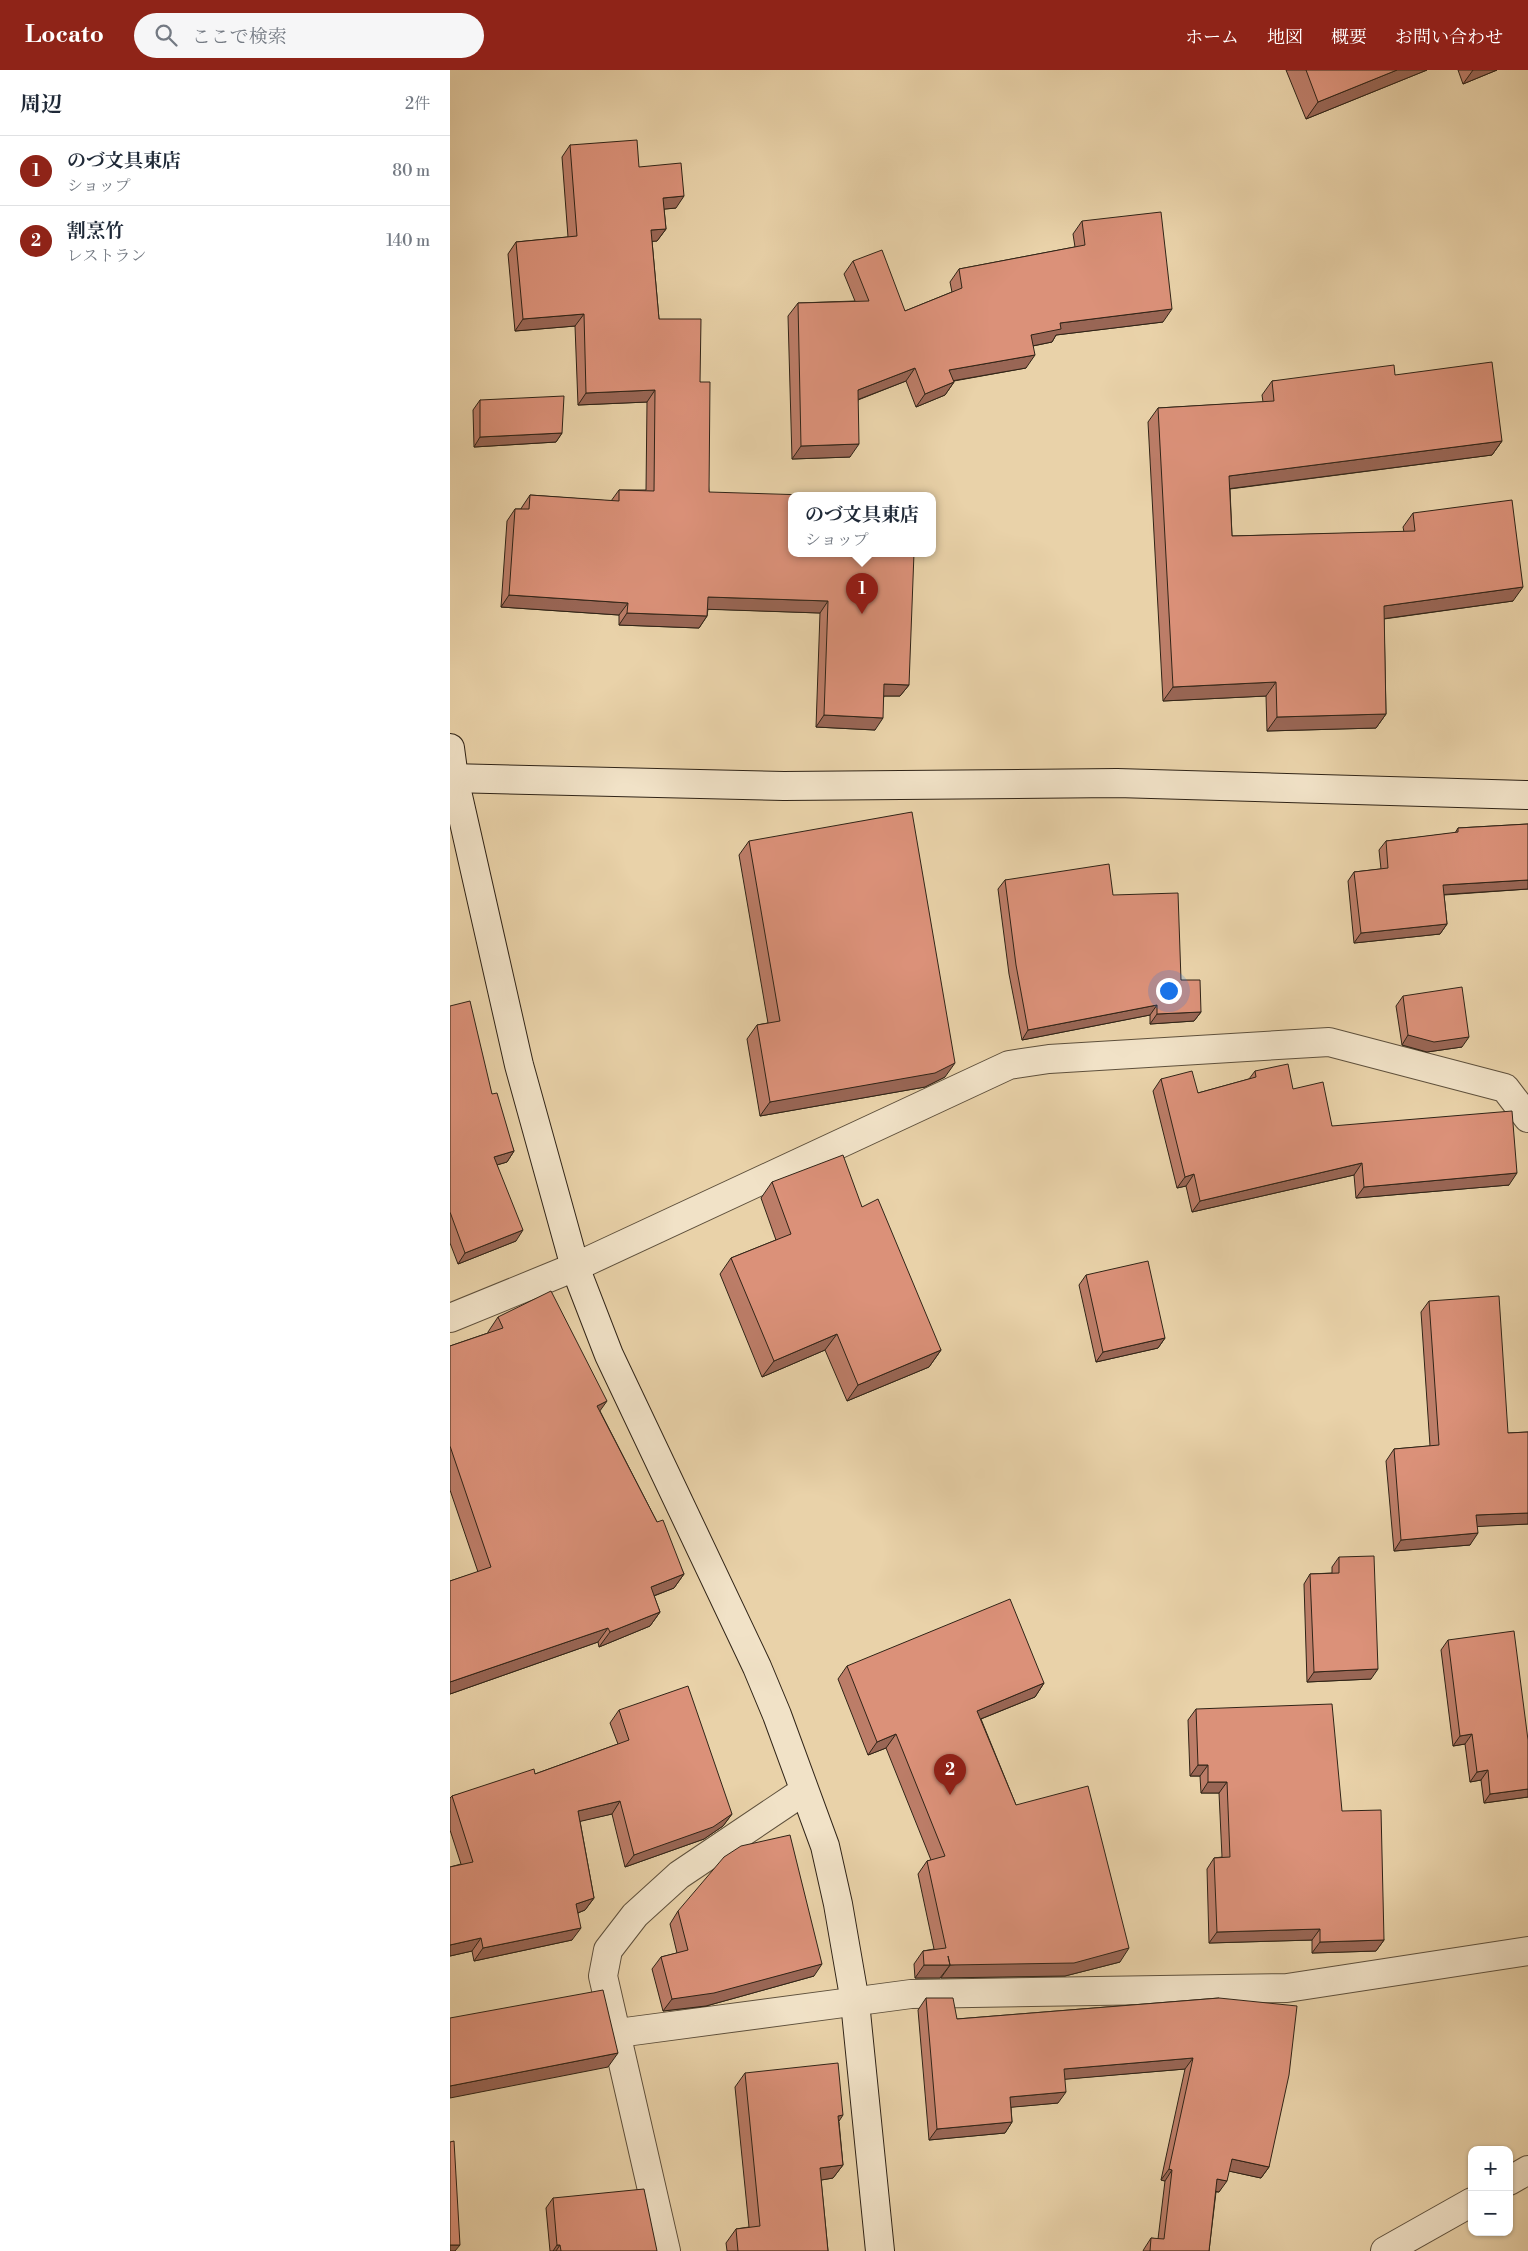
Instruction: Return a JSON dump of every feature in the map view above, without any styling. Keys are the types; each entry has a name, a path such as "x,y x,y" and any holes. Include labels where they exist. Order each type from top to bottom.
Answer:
{"street":[{"path":"450,748 452,778 519,1065 575,1267 610,1355 757,1667 777,1715 825,1846 855,2002 880,2251"},
{"path":"452,778 784,786 1117,783 1528,795"},
{"path":"450,1318 575,1267 1009,1065 1049,1058 1328,1042 1505,1088 1528,1118"},
{"path":"666,2251 634,2117 618,2033 603,1976 608,1950 635,1914 679,1875 804,1791"},
{"path":"618,2033 911,1994 1287,1988 1528,1951"},
{"path":"1513,2179 1528,2170"},
{"path":"1385,2251 1468,2204"}],"building":[{"path":"1306,70 1397,70 1318,102"},
{"path":"637,140 639,167 681,163 684,196 663,198 666,229 651,230 659,319 701,319 700,382 710,382 709,492 788,494 788,557 914,557 909,685 884,684 883,718 824,715 828,601 708,597 707,616 627,613 628,603 509,595 515,509 529,509 530,495 619,501 619,490 654,491 655,390 586,393 584,314 523,319 516,242 577,236 570,145"},
{"path":"1161,212 1172,309 1060,323 1061,329 1031,335 1035,355 949,370 954,382 925,394 915,368 858,390 859,444 801,446 798,303 869,301 853,261 882,250 905,311 962,288 959,269 1085,245 1082,221"},
{"path":"1492,362 1502,441 1229,476 1232,536 1415,531 1413,513 1512,500 1523,587 1384,606 1386,714 1277,717 1276,682 1173,687 1158,408 1274,401 1272,381 1394,365 1395,375"},
{"path":"564,396 562,433 480,437 480,400"},
{"path":"912,812 955,1063 935,1073 770,1102 757,1025 780,1021 749,841"},
{"path":"1528,824 1528,880 1443,885 1447,924 1361,933 1354,872 1388,868 1386,841 1458,832 1458,828"},
{"path":"1109,864 1113,895 1178,893 1181,980 1200,980 1201,1012 1157,1014 1157,1005 1028,1030 1016,965 1005,880"},
{"path":"1462,987 1469,1037 1434,1042 1408,1035 1403,996"},
{"path":"470,1001 492,1094 497,1093 514,1151 494,1157 523,1230 465,1253 450,1212 450,1006"},
{"path":"1288,1064 1293,1089 1323,1082 1332,1126 1512,1111 1517,1173 1364,1187 1362,1163 1200,1201 1194,1174 1185,1177 1161,1079 1192,1071 1198,1093 1256,1077 1255,1071"},
{"path":"843,1155 862,1207 878,1199 941,1350 858,1385 837,1334 774,1361 731,1258 791,1234 772,1182"},
{"path":"1148,1261 1165,1338 1103,1352 1086,1275"},
{"path":"551,1291 607,1401 597,1406 657,1522 663,1520 684,1574 651,1587 660,1612 610,1632 608,1628 450,1682 450,1581 491,1567 450,1446 450,1346 503,1328 498,1317"},
{"path":"1499,1296 1508,1433 1528,1432 1528,1513 1476,1515 1478,1533 1401,1540 1394,1449 1439,1445 1429,1301"},
{"path":"1374,1556 1378,1669 1314,1672 1310,1574 1339,1573 1339,1557"},
{"path":"1010,1599 1044,1683 977,1711 1016,1805 1088,1786 1129,1948 1074,1963 924,1965 923,1951 946,1948 927,1861 945,1856 896,1734 877,1742 847,1666"},
{"path":"1514,1631 1528,1740 1528,1789 1490,1794 1488,1770 1477,1772 1472,1734 1460,1736 1448,1640"},
{"path":"688,1686 732,1814 713,1827 634,1855 620,1801 578,1811 594,1898 576,1904 581,1928 483,1948 481,1938 450,1945 450,1867 473,1862 452,1796 534,1769 535,1774 629,1740 619,1710"},
{"path":"1332,1704 1342,1811 1381,1810 1384,1940 1320,1942 1320,1929 1217,1932 1214,1858 1230,1857 1227,1782 1208,1782 1208,1765 1198,1765 1196,1709"},
{"path":"790,1835 822,1964 714,1993 672,1999 661,1957 688,1950 678,1911 724,1857 741,1846"},
{"path":"603,1990 618,2053 450,2086 450,2018"},
{"path":"926,1998 953,1998 957,2019 1219,1998 1297,2006 1289,2075 1269,2167 1232,2159 1227,2181 1217,2179 1209,2251 1150,2251 1151,2238 1164,2239 1172,2170 1169,2169 1193,2058 1064,2069 1066,2092 1010,2097 1012,2122 937,2129"},
{"path":"838,2063 843,2115 838,2116 843,2165 820,2168 828,2251 738,2251 736,2229 760,2226 745,2073"},
{"path":"454,2141 460,2245 450,2245 450,2142"},
{"path":"644,2189 657,2251 561,2251 560,2245 557,2245 553,2198"}],"place":[{"name":"のづ文具東店","path":"862,614"},
{"name":"割烹竹","path":"950,1795"}]}
